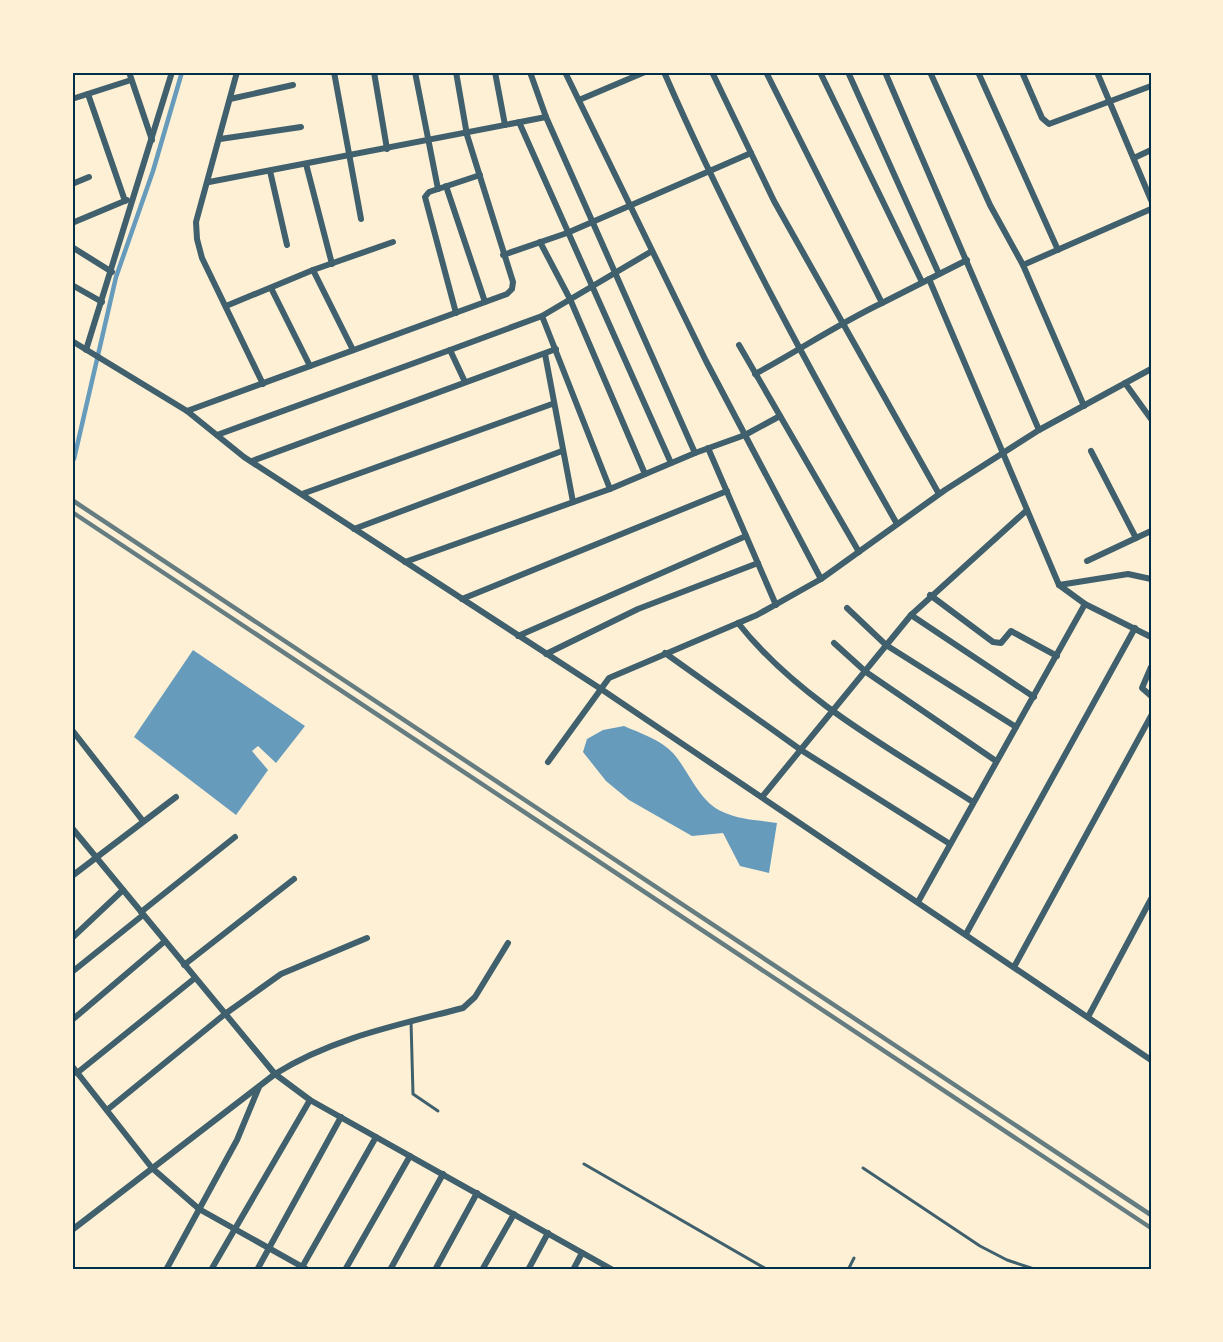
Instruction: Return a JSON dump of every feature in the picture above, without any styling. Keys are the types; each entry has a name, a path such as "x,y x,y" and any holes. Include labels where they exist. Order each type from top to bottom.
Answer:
{"street":[{"path":"129,72 152,140"},
{"path":"89,352 172,72"},
{"path":"237,72 209,182 196,222 196,239 202,258 263,384"},
{"path":"334,72 361,219"},
{"path":"374,72 387,149"},
{"path":"415,72 438,189"},
{"path":"187,411 507,294 512,289 513,282 467,135 456,72"},
{"path":"495,72 505,125"},
{"path":"530,72 546,117 695,453"},
{"path":"565,72 652,251 821,579"},
{"path":"579,100 645,72"},
{"path":"664,72 708,172 799,351 897,524"},
{"path":"712,72 774,201 840,322 939,494"},
{"path":"766,72 882,303"},
{"path":"820,72 925,281 1059,585 1085,604 1151,638"},
{"path":"848,72 939,274"},
{"path":"885,72 1038,430"},
{"path":"931,72 990,205 1023,265 1084,406"},
{"path":"978,72 1058,250"},
{"path":"1022,72 1042,118 1049,124 1151,86"},
{"path":"1097,72 1151,200"},
{"path":"72,99 131,80"},
{"path":"230,99 293,85"},
{"path":"88,94 124,201"},
{"path":"209,182 467,135 546,117"},
{"path":"519,122 671,463"},
{"path":"220,139 301,127"},
{"path":"1134,158 1151,150"},
{"path":"503,255 567,233 631,207 751,153"},
{"path":"306,164 332,264"},
{"path":"270,171 287,245"},
{"path":"456,313 425,201 427,194 480,175"},
{"path":"72,184 89,177"},
{"path":"446,186 485,302"},
{"path":"72,223 135,197"},
{"path":"1023,265 1151,209"},
{"path":"226,306 313,270 393,242"},
{"path":"540,242 570,299 645,474"},
{"path":"72,247 112,272"},
{"path":"217,435 542,316 652,251"},
{"path":"755,374 799,351 840,322 967,260"},
{"path":"313,270 353,350"},
{"path":"72,285 102,302"},
{"path":"271,288 310,366"},
{"path":"542,316 610,489"},
{"path":"72,341 187,411 252,461 601,689 1151,1060"},
{"path":"739,345 859,552"},
{"path":"252,461 556,349"},
{"path":"450,350 465,381"},
{"path":"545,354 552,404 573,502"},
{"path":"548,762 609,678 776,605 821,579 939,494 1038,430 1151,369"},
{"path":"1125,383 1151,419"},
{"path":"302,494 552,404"},
{"path":"405,562 610,489 695,453 745,435 780,417"},
{"path":"708,448 776,605"},
{"path":"354,529 562,451"},
{"path":"1091,451 1136,538"},
{"path":"462,599 727,491"},
{"path":"762,797 834,712 911,615 930,595 1027,510"},
{"path":"1087,561 1151,531"},
{"path":"518,636 746,536"},
{"path":"546,654 639,609 758,563"},
{"path":"1059,585 1128,574 1151,579"},
{"path":"930,595 993,642 1001,643 1011,631 1057,656"},
{"path":"918,902 1085,604"},
{"path":"847,608 886,645 1016,727"},
{"path":"911,615 1034,697"},
{"path":"738,623 774,664 834,712 973,802"},
{"path":"966,934 1135,628"},
{"path":"834,643 866,672 996,761"},
{"path":"664,653 801,750 950,844"},
{"path":"1151,668 1142,688 1151,696"},
{"path":"1014,966 1151,716"},
{"path":"72,730 143,821"},
{"path":"72,876 176,797"},
{"path":"72,828 275,1074 310,1100 613,1270"},
{"path":"72,972 235,837"},
{"path":"184,964 294,879"},
{"path":"72,938 123,890"},
{"path":"1088,1017 1151,899"},
{"path":"107,1110 225,1014 281,974 367,938"},
{"path":"72,1020 165,941"},
{"path":"72,1230 275,1074 305,1055 337,1042 463,1008 475,997 508,943"},
{"path":"77,1073 195,978"},
{"path":"72,1066 152,1168 199,1209 304,1269 376,1137"},
{"path":"166,1270 237,1140 260,1087"},
{"path":"211,1270 310,1100"},
{"path":"257,1270 341,1117"},
{"path":"345,1270 410,1156"},
{"path":"390,1270 443,1174"},
{"path":"435,1270 477,1193"},
{"path":"482,1270 514,1214"},
{"path":"528,1270 548,1233"},
{"path":"573,1270 582,1253"}],"lane":[{"path":"411,1022 413,1094 438,1111"},
{"path":"584,1164 768,1270"},
{"path":"863,1168 980,1246 1007,1260 1037,1270"},
{"path":"848,1270 854,1258"}],"water":[{"path":"193,650 305,726 276,763 258,746 252,751 268,770 236,815 134,737"},
{"path":"624,726 668,748 679,760 701,794 715,807 736,817 777,823 769,873 740,866 723,833 692,836 629,800 606,781 583,752 587,739 603,730"}],"waterway":[{"path":"74,459 116,277 153,171 182,72"}],"railway":[{"path":"72,500 1151,1215"},
{"path":"72,512 1151,1228"}]}
